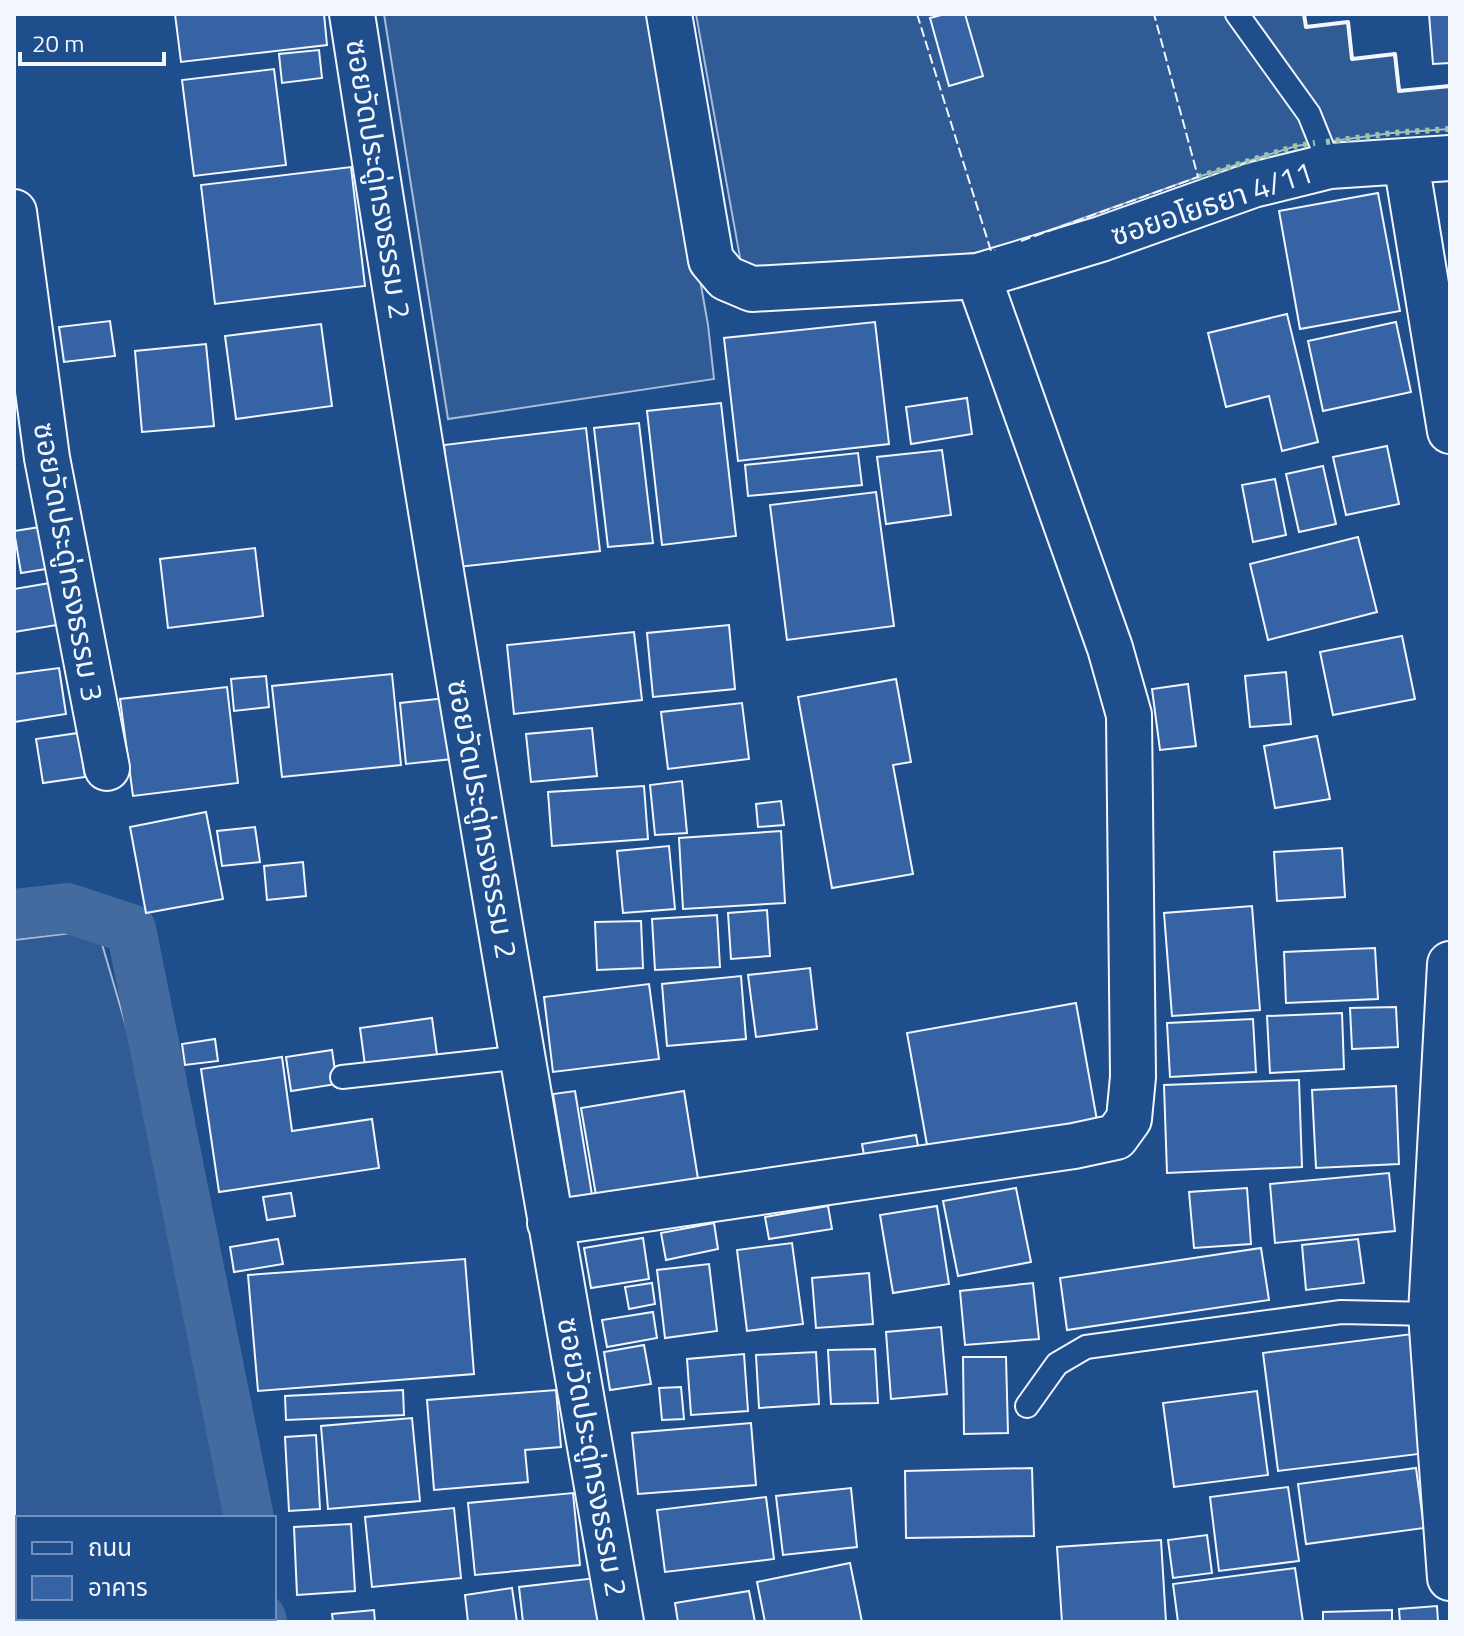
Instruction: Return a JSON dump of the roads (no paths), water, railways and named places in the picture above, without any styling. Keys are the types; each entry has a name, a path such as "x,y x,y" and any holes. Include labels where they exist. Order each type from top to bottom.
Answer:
{"street":[{"name":"ซอยวัดประดู่ทรงธรรม 2","path":"352,14 423,471 621,1622"},
{"name":"ซอยอโยธยา 4/11","path":"669,14 711,260 726,278 752,289 978,276 1101,239 1253,185 1330,166 1450,158"},
{"path":"1406,162 1450,431"},
{"name":"ซอยวัดประดู่ทรงธรรม 3","path":"14,212 47,458 107,768"},
{"path":"550,1223 1074,1146 1116,1137 1129,1119 1133,1077 1129,715 1110,648 978,276"},
{"path":"1450,964 1431,1314 1450,1578"}],"lane":[{"path":"1237,14 1309,114 1330,166"},
{"path":"342,1077 522,1057"},
{"path":"1027,1406 1057,1364 1086,1347 1341,1312 1431,1314"}],"waterway":[{"path":"14,914 67,908 131,929 249,1516"}]}
